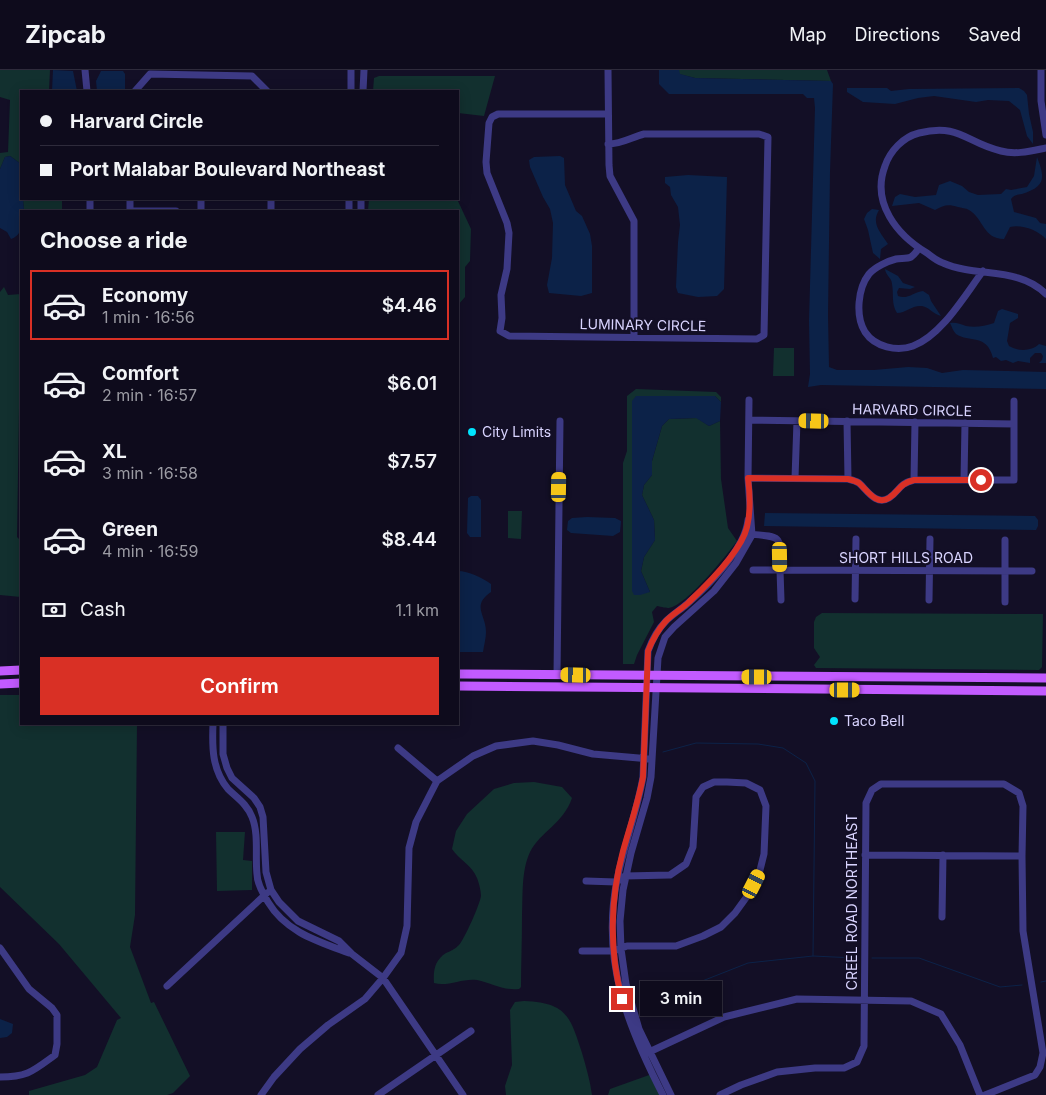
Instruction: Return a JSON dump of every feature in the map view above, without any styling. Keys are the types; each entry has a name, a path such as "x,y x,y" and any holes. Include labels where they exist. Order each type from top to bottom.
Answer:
{"main road":[{"path":"0,671 20,670"},
{"path":"459,674 1046,678"},
{"path":"545,687 552,682 556,675"},
{"path":"794,689 802,686 810,677"},
{"path":"816,690 816,686 828,677"},
{"path":"936,690 945,686 952,678"},
{"path":"963,691 978,678"},
{"path":"0,684 20,683"},
{"path":"459,686 1046,691"}],"street":[{"path":"85,70 87,90"},
{"path":"351,70 351,90"},
{"path":"363,90 364,70"},
{"path":"608,70 610,176 634,221 634,337"},
{"path":"1041,70 1041,101 1046,136"},
{"path":"135,90 150,74 252,76 266,90"},
{"name":"LUMINARY CIRCLE","path":"608,114 498,114 492,117 489,123 487,172 507,224 508,233 506,269 501,295 502,318 500,331 509,336 757,339 764,335 768,137 759,134 644,134 634,136 626,141 608,144"},
{"path":"1046,148 1017,153 1001,151 958,132 937,129 916,134 902,142 890,154 884,168 881,187 884,207 895,226 919,248 942,263 961,269 1018,277 1040,288 1046,294"},
{"path":"919,248 910,257 882,264 870,273 862,286 859,302 860,317 865,332 877,344 893,349 912,347 928,338 946,320 983,271"},
{"path":"617,950 625,876 647,798 658,658 665,637 714,591 736,563 748,534 750,500 748,478 749,400"},
{"path":"748,478 848,479 858,482 872,497 881,500 888,498 904,482 914,480 1014,480 1014,401"},
{"name":"HARVARD CIRCLE","path":"749,420 1014,424"},
{"path":"556,675 560,421"},
{"path":"795,478 797,421"},
{"path":"847,421 848,479"},
{"path":"914,480 915,422"},
{"path":"964,480 965,423"},
{"path":"748,534 771,536 780,543 780,600"},
{"path":"662,1095 633,1012 617,950 612,921 616,882 623,851 640,797 649,759 645,688 648,651 654,636 666,621 688,604 708,584 748,534"},
{"path":"855,600 856,539"},
{"path":"929,600 930,539"},
{"path":"1005,540 1005,602"},
{"name":"SHORT HILLS ROAD","path":"753,570 1032,571"},
{"path":"213,725 214,760 220,777 228,789 246,806 252,815 255,826 257,876 264,895 275,914 288,926 311,939 352,954"},
{"path":"223,725 224,754 227,768 232,778 254,798 263,816 266,872 271,890 279,902 298,921 339,941 352,954 383,978 463,1095"},
{"path":"261,1095 274,1077 300,1049 365,999 402,953 408,926 409,848 416,822 437,781 473,756 496,746 533,741 593,754 649,759"},
{"path":"398,748 437,781"},
{"path":"582,950 617,950 627,946 676,946 721,927 735,913 748,895 759,874 764,854 766,806 760,790 746,783 728,782 714,782 703,787 696,797 694,847 686,864 670,875 625,876 616,882 586,881"},
{"name":"CREEL ROAD NORTHEAST","path":"720,1095 777,1072 815,1068 844,1068 857,1062 864,1046 866,803 872,790 881,784 1004,784 1019,793 1023,806 1024,931 1043,1054 1040,1067 1035,1075 985,1095"},
{"path":"865,855 1022,856"},
{"path":"942,855 942,917"},
{"path":"167,986 271,890"},
{"path":"0,948 29,989 52,1008 57,1015 57,1040 55,1055 31,1072 16,1077 0,1077"},
{"path":"646,1053 724,1016 797,999 911,1001 942,1014 960,1045 980,1095"},
{"path":"378,1095 471,1031"},
{"path":"646,1053 671,1095"}],"green space":[{"path":"0,70 50,70 49,90 20,90 20,163 10,156 5,157 0,169 0,153 8,152 10,100 0,97"},
{"path":"679,70 827,70 831,81 695,78 679,74"},
{"path":"379,76 495,76 484,116 459,113 459,90 373,90 374,78"},
{"path":"23,200 62,200 62,210 24,210"},
{"path":"369,200 457,200 471,229 470,261 465,267 465,297 459,304 459,210 368,210"},
{"path":"4,287 8,295 20,294 17,537 20,540 20,597 0,595 0,292"},
{"path":"774,348 794,348 794,376 773,376"},
{"path":"636,389 716,392 721,397 721,402 715,396 636,396 632,591 650,592 641,571 644,557 655,540 654,520 642,495 644,485 652,475 652,461 662,426 669,419 697,418 709,426 720,421 721,479 728,528 737,541 706,579 686,598 669,608 657,606 652,612 654,622 634,664 623,664 623,463 627,451 627,396"},
{"path":"508,511 522,511 521,539 508,538"},
{"path":"822,613 1043,614 1042,667 1039,670 816,668 814,665 820,657 814,648 814,622 816,617"},
{"path":"0,695 20,695 20,725 137,725 135,915 130,947 151,1003 154,1002 190,1076 173,1093 167,1095 29,1095 29,1091 85,1075 97,1067 117,1020 121,1018 59,944 0,887"},
{"path":"534,782 562,787 572,798 558,821 540,838 527,859 523,884 521,987 519,989 508,989 477,980 445,984 434,983 434,970 437,962 461,942 475,914 481,896 475,873 452,849 456,831 467,814 494,789 514,783"},
{"path":"216,832 245,832 243,860 252,861 252,890 217,891"},
{"path":"524,1001 550,1005 565,1014 574,1030 582,1053 592,1095 506,1095 505,1086 512,1065 510,1010 515,1002"},
{"path":"652,1074 661,1095 608,1095 610,1089"}],"water":[{"path":"53,70 73,71 77,90 52,90"},
{"path":"659,70 679,70 680,74 695,78 831,81 833,84 830,172 829,367 837,370 927,368 942,373 963,370 1046,372 1046,389 821,385 808,387 810,374 809,321 814,98 807,98 803,94 669,94 659,84"},
{"path":"101,71 123,71 125,74 125,90 97,90 96,81"},
{"path":"847,88 887,88 891,91 909,89 1019,88 1027,95 1033,144 1027,136 1020,110 1009,101 988,100 976,102 934,96 895,104 863,102 847,92"},
{"path":"10,156 20,163 20,200 23,200 24,210 20,210 20,231 11,239 7,232 0,228 0,169 5,157"},
{"path":"560,156 564,158 565,185 576,211 582,216 590,234 592,246 592,293 581,296 549,293 547,285 552,258 553,223 550,209 530,167 529,160 534,157"},
{"path":"1037,157 1042,180 1036,188 1015,195 1011,199 1014,212 1036,218 1040,223 1046,224 1046,239 1034,230 1019,226 1010,227 1004,239 997,238 988,232 978,218 969,210 955,206 941,207 935,210 919,203 892,206 895,197 900,194 915,197 936,195 939,185 950,181 978,195 1001,194 1006,189 1027,187 1034,176"},
{"path":"688,175 727,177 724,289 717,296 698,297 678,293 676,287 680,225 678,207 671,195 670,187 665,183 665,177"},
{"path":"872,209 879,210 876,223 888,244 881,249 880,259 873,253 864,219"},
{"path":"885,269 898,276 903,283 915,287 910,289 899,288 898,296 907,296 923,291 929,295 941,316 922,306 897,313 893,303 892,282"},
{"path":"1002,309 1018,314 1018,318 1010,323 1007,341 1009,346 1024,350 1036,347 1039,344 1046,346 1046,363 1039,363 1043,356 1041,353 1035,353 1030,358 1030,363 1018,361 1013,363 1006,360 1001,361 996,357 993,358 987,345 977,340 961,337 956,334 950,323 973,327 987,325 994,323 998,311"},
{"path":"636,396 715,396 721,402 720,421 709,426 696,418 669,419 662,426 652,461 652,475 644,485 642,495 654,520 655,540 644,557 641,571 650,592 640,595 634,595 632,591 632,401"},
{"path":"20,473 20,538 19,537"},
{"path":"478,496 481,500 481,537 470,537 467,533 468,498"},
{"path":"765,513 1035,516 1038,520 1038,526 1036,530 764,526"},
{"path":"572,518 615,518 621,521 620,532 613,536 571,533 567,530 568,521"},
{"path":"459,571 475,575 491,584 491,592 485,597 481,606 486,632 483,652 459,652"},
{"path":"0,1019 13,1024 12,1033 7,1037 0,1038"}],"waterway":[{"path":"663,752 696,743 758,744 783,748 806,763 815,781 813,956"},
{"path":"659,998 748,963 813,956 855,958"},
{"path":"872,958 919,958 1000,987 1022,985"},
{"path":"1041,982 1046,981"}],"place":[{"name":"City Limits","path":"472,432"},
{"name":"Taco Bell","path":"834,721"}],"route":[{"path":"622,999 615,966 612,921 616,882 623,851 640,797 643,777 648,651 654,636 666,621 688,604 708,584 729,559 742,539 747,528 750,500 748,478 848,479 858,482 872,497 881,500 888,498 904,482 914,480 981,480"}]}
